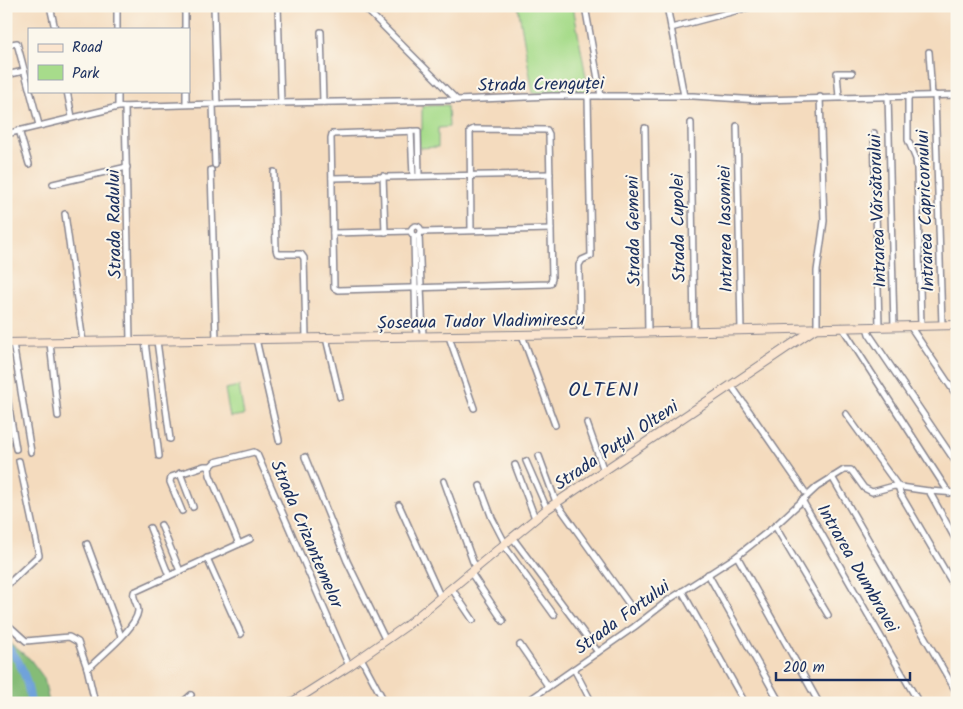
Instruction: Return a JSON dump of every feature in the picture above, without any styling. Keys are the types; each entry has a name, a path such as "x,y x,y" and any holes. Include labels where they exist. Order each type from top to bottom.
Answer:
{"main road":[{"name":"Șoseaua Tudor Vladimirescu","path":"10,343 522,336 956,325"},
{"name":"Strada Puțul Olteni","path":"291,703 386,641 441,598 556,502 817,328"}],"street":[{"path":"50,6 55,28"},
{"path":"117,6 117,28"},
{"path":"185,6 186,28"},
{"path":"214,6 215,104 213,168 216,340"},
{"path":"278,6 281,103"},
{"path":"363,6 457,100"},
{"path":"585,6 601,96"},
{"path":"667,6 684,96"},
{"path":"671,28 754,6"},
{"path":"321,32 323,102"},
{"path":"6,45 17,43 28,86"},
{"name":"Intrarea Capricornului","path":"929,52 933,95 942,325"},
{"path":"6,76 24,71"},
{"path":"839,97 837,73 852,73"},
{"path":"30,92 39,125"},
{"path":"67,92 72,117"},
{"path":"118,92 118,107"},
{"path":"186,92 186,104"},
{"name":"Strada Crenguței","path":"6,134 118,107 186,104 588,96 684,96 759,100 957,95"},
{"path":"580,334 579,265 582,260 591,256 588,96"},
{"name":"Intrarea Vărsătorului","path":"888,96 894,326"},
{"path":"908,96 908,140 916,159 917,169 921,326"},
{"path":"817,328 817,271 824,221 820,97"},
{"name":"Strada Radului","path":"125,107 130,341"},
{"name":"Strada Cupolei","path":"690,123 694,332"},
{"name":"Intrarea Iasomiei","path":"737,126 741,331"},
{"name":"Strada Gemeni","path":"645,128 648,333"},
{"path":"19,130 29,164"},
{"path":"416,176 418,131 332,134 330,138 334,286 336,289 550,284 552,279 548,130 471,130 471,230"},
{"path":"874,133 879,326"},
{"path":"53,184 127,167"},
{"path":"274,172 276,249 280,254 301,254 304,258 306,338"},
{"path":"332,178 550,174"},
{"path":"383,176 385,232"},
{"path":"65,214 84,342"},
{"path":"333,233 385,232 416,234 471,230 551,229"},
{"path":"416,234 421,262 419,337"},
{"path":"416,234 414,288 419,337"},
{"path":"414,262 421,262"},
{"path":"910,326 957,396"},
{"path":"842,327 949,492"},
{"path":"867,327 869,334 957,464"},
{"path":"449,336 474,408"},
{"path":"522,336 555,425"},
{"path":"326,338 340,397"},
{"path":"256,339 279,440"},
{"path":"145,341 159,456"},
{"path":"157,341 170,439"},
{"path":"10,343 30,452"},
{"path":"50,343 58,416"},
{"name":"Intrarea Dumbravei","path":"732,385 805,492"},
{"path":"6,390 16,449"},
{"path":"846,414 898,486 900,495 957,591"},
{"path":"587,423 604,471"},
{"name":"Strada Crizantemelor","path":"210,466 215,462 251,452 257,454 349,666"},
{"path":"539,456 556,502 629,604"},
{"path":"305,457 347,561 386,641"},
{"path":"6,586 39,555 19,461"},
{"path":"526,461 547,509"},
{"path":"515,465 535,518"},
{"path":"182,511 170,479 204,466 210,466 210,475 239,544"},
{"name":"Strada Fortului","path":"525,703 682,591 737,556 775,526 802,500 844,470 851,470 864,488 872,492 891,486 898,486 957,493"},
{"path":"180,474 193,508"},
{"path":"832,477 957,693"},
{"path":"444,480 473,562 474,570 503,621"},
{"path":"480,486 504,544 554,615"},
{"path":"929,491 957,542"},
{"name":"Intrarea Dumbravei","path":"802,500 919,703"},
{"path":"399,505 441,598"},
{"path":"161,525 180,571"},
{"path":"775,526 828,615"},
{"path":"150,528 169,576"},
{"path":"512,537 598,652"},
{"path":"87,668 133,623 138,611 133,596 134,592 250,539"},
{"path":"88,544 121,636"},
{"path":"737,556 819,703"},
{"path":"207,558 242,634"},
{"path":"708,574 780,703"},
{"path":"452,589 473,620"},
{"path":"682,591 745,703"},
{"path":"6,623 26,641 64,637 78,642 87,668 95,703"},
{"path":"520,646 548,686"},
{"path":"361,658 385,703"},
{"path":"574,669 592,703"},
{"path":"182,703 191,696"}],"green space":[{"path":"518,6 573,6 589,93 533,93"},
{"path":"448,105 449,127 438,128 438,147 419,148 419,130 422,130 422,106"},
{"path":"239,386 244,415 230,417 225,389"},
{"path":"6,640 30,659 44,678 49,703 6,703"}],"waterway":[{"path":"6,646 20,665 31,703"}],"district":[{"name":"OLTENI","path":"604,389"}]}
